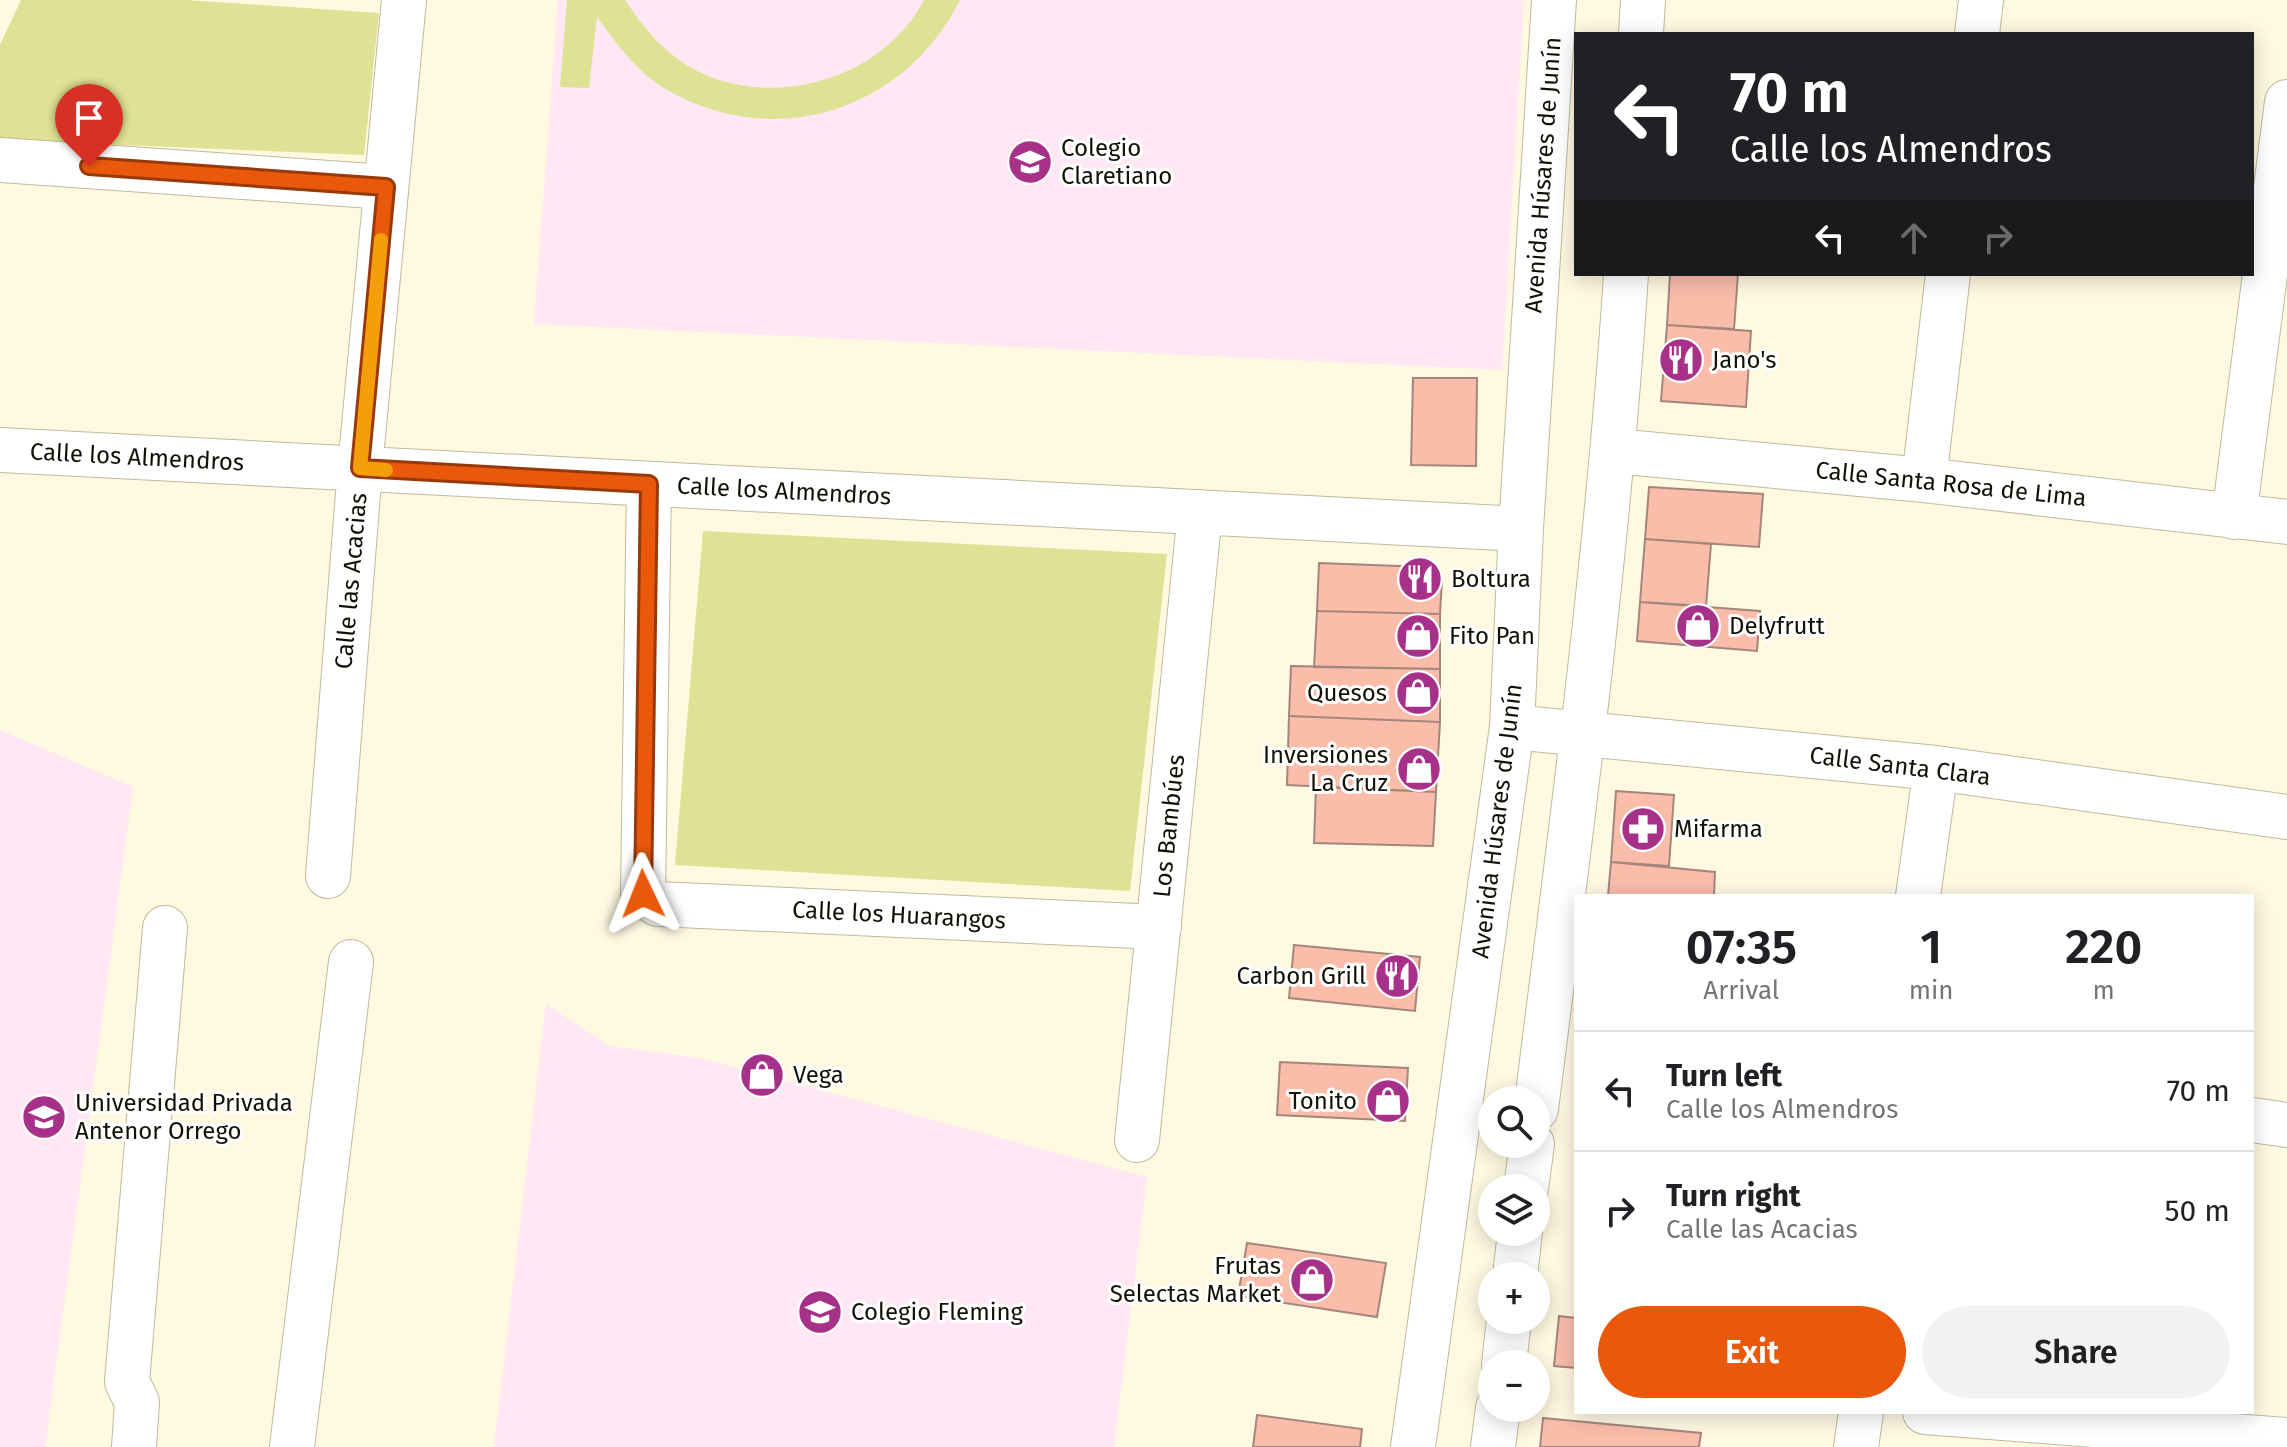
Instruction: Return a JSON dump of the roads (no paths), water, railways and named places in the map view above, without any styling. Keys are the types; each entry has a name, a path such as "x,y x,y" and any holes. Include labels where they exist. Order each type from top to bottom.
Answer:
{"street":[{"name":"Calle las Acacias","path":"328,876 360,468 404,0"},
{"name":"Avenida Húsares de Junín","path":"1413,1447 1512,727 1521,529 1562,83 1554,0"},
{"path":"1641,32 1643,0"},
{"path":"1977,32 1981,0"},
{"path":"2234,517 2287,102"},
{"path":"0,160 386,187"},
{"path":"1539,1086 1584,732 1615,451 1626,276"},
{"path":"1924,480 1948,276"},
{"name":"Calle los Almendros","path":"0,450 1521,529"},
{"name":"Calle Santa Rosa de Lima","path":"1615,451 1924,480 2287,522"},
{"name":"Calle los Huarangos","path":"649,484 643,894 658,904 1159,927"},
{"name":"Los Bambúes","path":"1137,1140 1200,512"},
{"name":"Calle Santa Clara","path":"1512,727 1936,768 2287,817"},
{"path":"1918,894 1936,768"},
{"path":"134,1447 137,1402 127,1382 165,928"},
{"path":"292,1447 351,962"},
{"path":"2254,1120 2287,1125"},
{"path":"1856,1447 1861,1414"},
{"path":"1951,1414 2287,1440"},
{"path":"1493,1447 1496,1422"}],"place":[{"name":"Colegio Claretiano","path":"1030,162"},
{"name":"Jano's","path":"1681,360"},
{"name":"Boltura","path":"1420,579"},
{"name":"Delyfrutt","path":"1698,626"},
{"name":"Fito Pan","path":"1418,636"},
{"name":"Quesos","path":"1418,693"},
{"name":"Inversiones La Cruz","path":"1419,769"},
{"name":"Mifarma","path":"1643,829"},
{"name":"Carbon Grill","path":"1397,976"},
{"name":"Vega","path":"762,1075"},
{"name":"Tonito","path":"1388,1101"},
{"name":"Universidad Privada Antenor Orrego","path":"44,1117"},
{"name":"Frutas Selectas Market","path":"1312,1280"},
{"name":"Colegio Fleming","path":"820,1312"}]}
